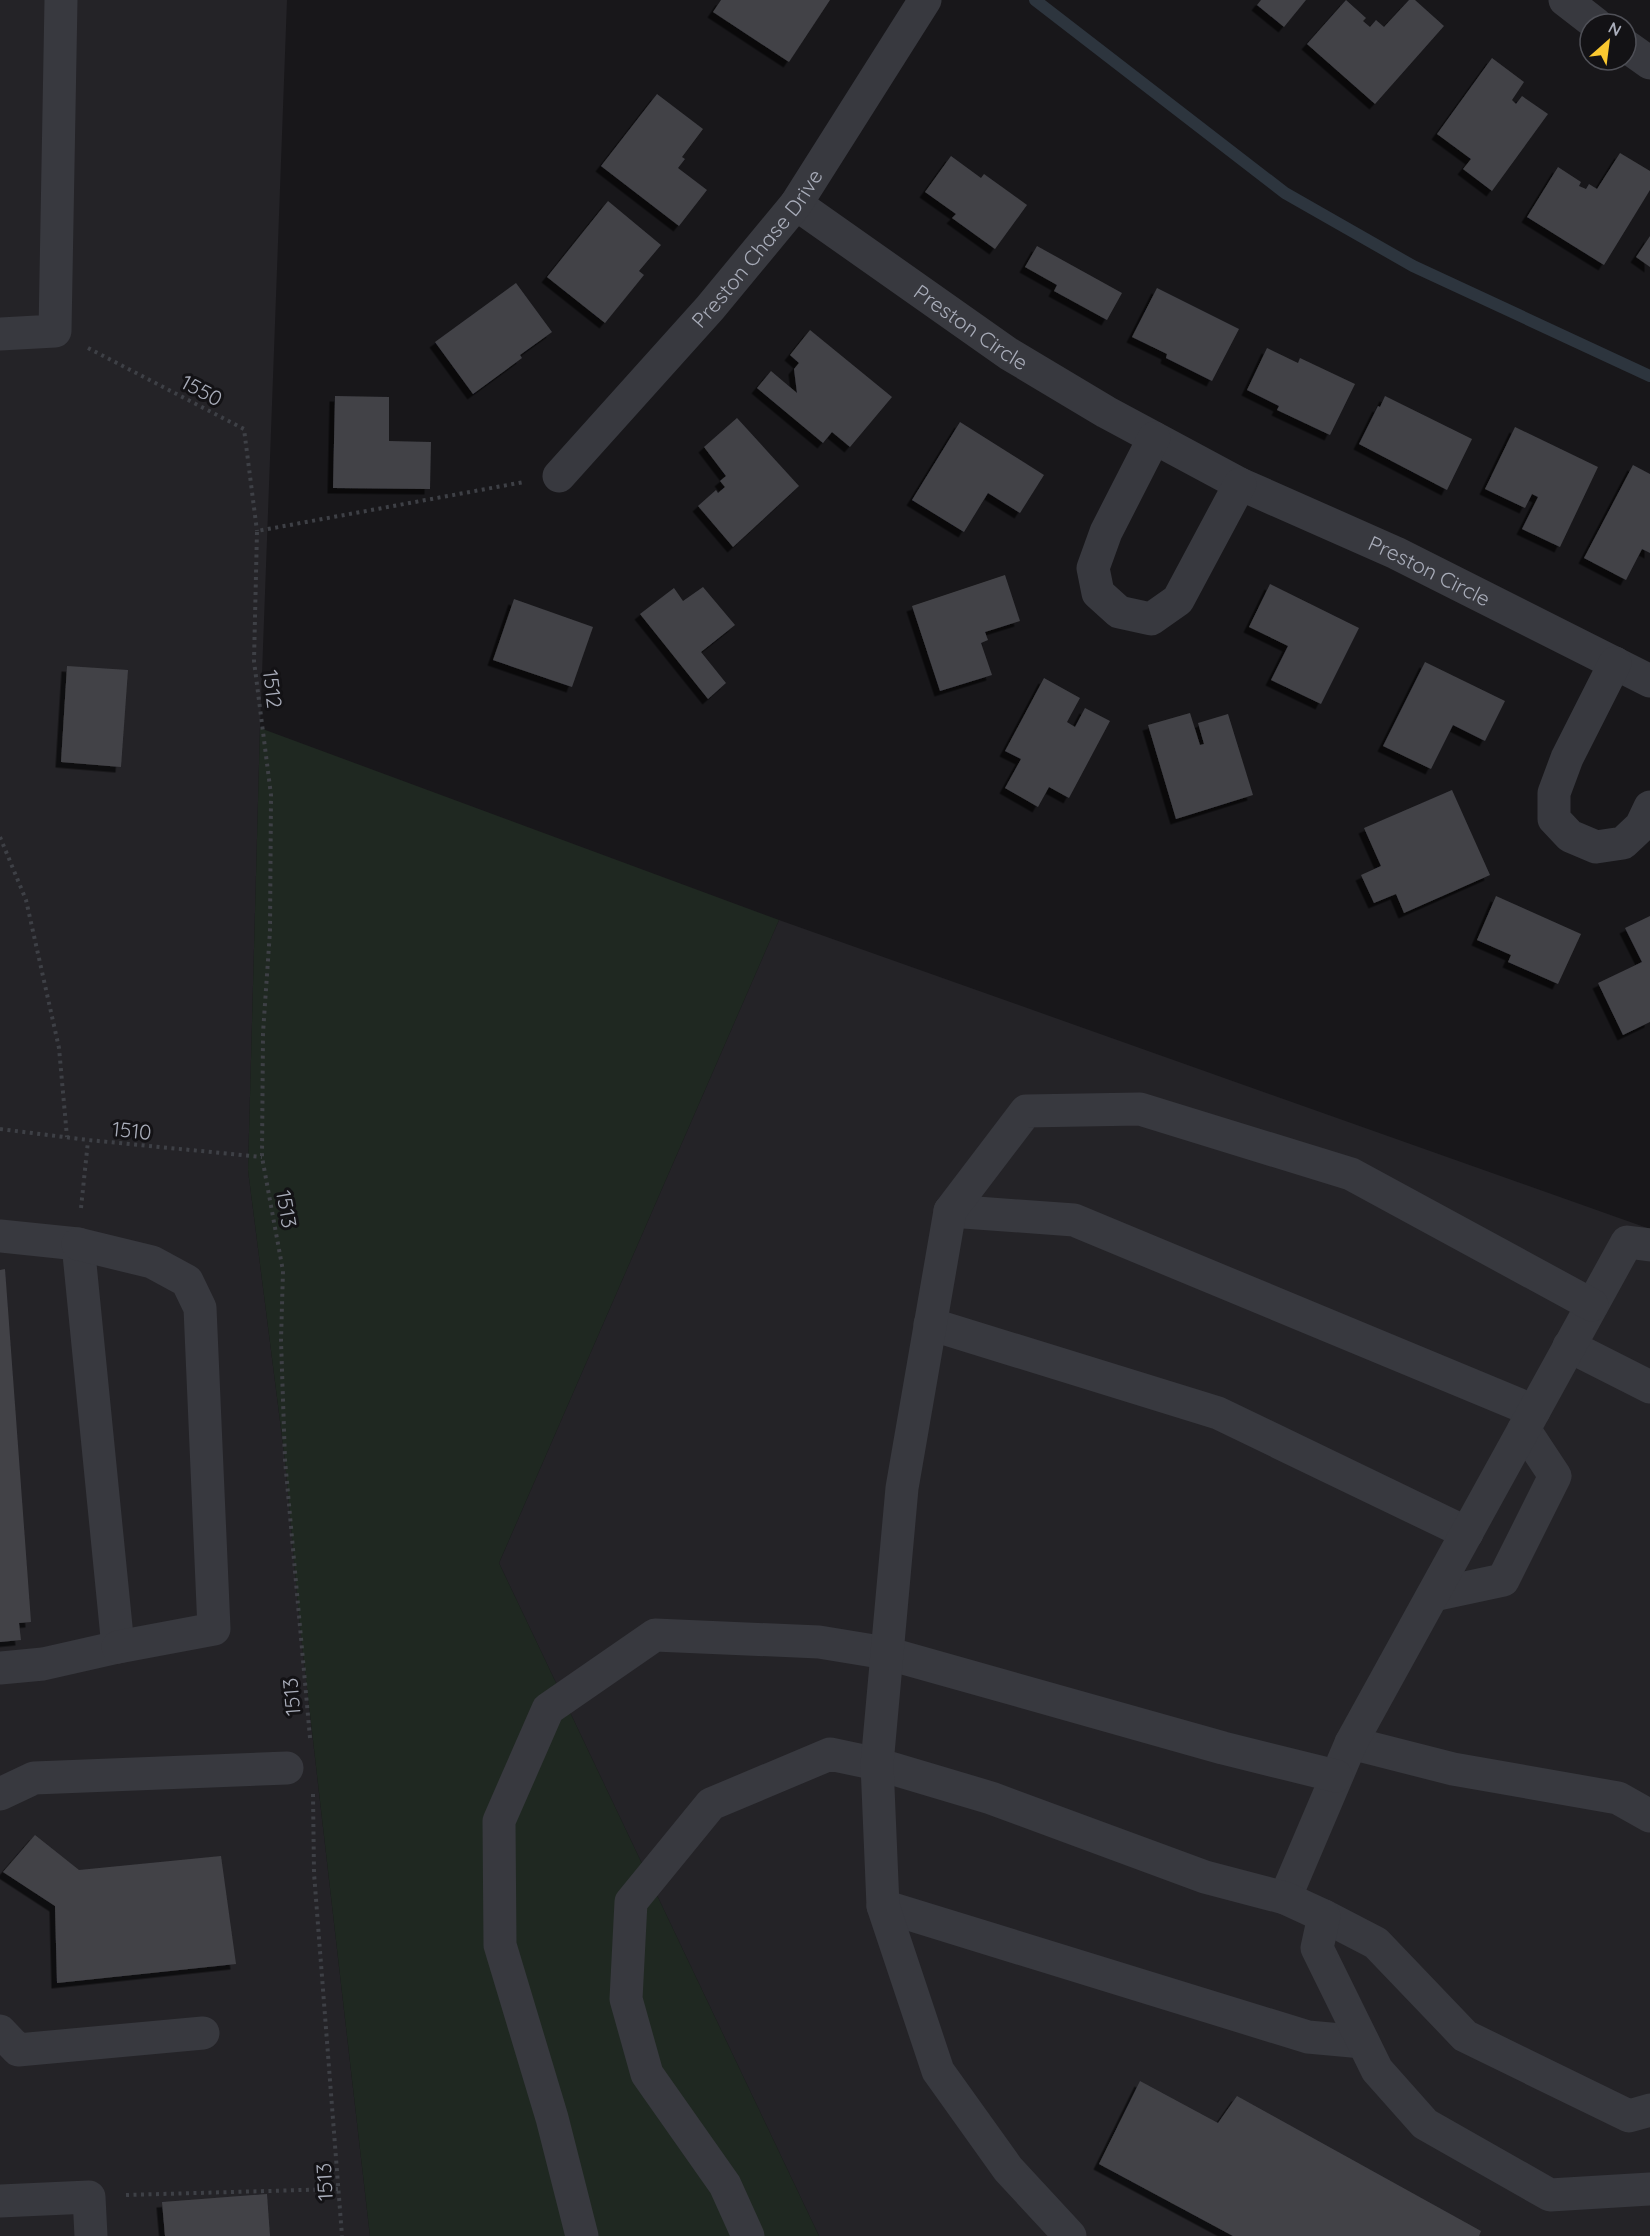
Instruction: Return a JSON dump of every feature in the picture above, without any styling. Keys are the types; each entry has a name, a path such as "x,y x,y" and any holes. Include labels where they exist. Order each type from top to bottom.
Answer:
{"street":[{"path":"0,334 55,331 61,0"},
{"name":"Preston Chase Drive","path":"559,476 710,308 796,204 925,0"},
{"path":"1565,0 1580,12"},
{"name":"Preston Circle","path":"796,204 1009,354 1106,412 1240,484 1396,553 1650,681"},
{"path":"1154,438 1106,532 1093,568 1098,593 1119,612 1151,619 1178,600 1240,484"},
{"path":"1615,663 1567,758 1554,793 1554,819 1570,836 1596,847 1623,843 1641,826 1650,807"},
{"path":"1070,2236 1008,2169 938,2071 883,1906 877,1764 886,1653 902,1488 950,1210 1026,1111 1140,1109 1351,1174 1592,1305"},
{"path":"950,1210 1074,1220 1529,1420 1555,1476 1503,1580 1433,1595"},
{"path":"0,1236 78,1244 152,1262 187,1281 200,1308 214,1629 43,1664 0,1668"},
{"path":"1285,1898 1351,1743 1627,1242 1650,1245"},
{"path":"78,1244 118,1647"},
{"path":"930,1324 1218,1413 1467,1533"},
{"path":"1569,1346 1650,1387"},
{"path":"582,2236 552,2118 500,1945 499,1821 548,1709 655,1635 819,1642 886,1653 1223,1748 1336,1776"},
{"path":"1351,1743 1453,1769 1618,1798 1650,1816"},
{"path":"748,2236 725,2185 647,2074 626,1999 631,1902 711,1804 830,1754 877,1764 991,1798 1205,1877 1285,1898 1376,1943 1465,2036 1629,2116 1650,2110"},
{"path":"0,1794 34,1778 287,1768"},
{"path":"883,1906 1308,2037 1363,2042"},
{"path":"1324,1916 1317,1948 1377,2070 1425,2124 1550,2195 1650,2189"},
{"path":"0,2031 18,2050 203,2033"},
{"path":"0,2201 89,2197 91,2236"}],"path":[{"name":"1550","path":"55,331 244,429 257,531"},
{"path":"257,531 559,476"},
{"name":"1512","path":"257,531 254,661 271,795 270,931 263,1033 262,1157"},
{"path":"0,837 26,900 39,957 59,1048 67,1137"},
{"name":"1510","path":"0,1129 262,1157"},
{"path":"78,1244 88,1140"},
{"name":"1513","path":"262,1157 283,1271 281,1340 285,1460 310,1743"},
{"name":"1513","path":"313,1790 314,1874 342,2236"},
{"path":"89,2197 339,2189"}],"shaded area":[{"path":"0,0 287,0 260,728 248,1170 285,1460 300,1627 370,2236 0,2236"},
{"path":"260,728 779,920 499,1563 819,2236 370,2236 300,1627 285,1460 248,1170"},
{"path":"779,920 1650,1229 1650,2236 819,2236 499,1563"}],"building":[{"path":"721,0 830,0 789,62 713,12"},
{"path":"1261,0 1306,0 1284,27 1257,5"},
{"path":"1346,0 1366,18 1363,21 1370,27 1376,20 1384,27 1409,0 1415,0 1444,26 1375,104 1307,44"},
{"path":"1492,58 1524,82 1512,100 1516,104 1522,96 1548,114 1492,191 1463,169 1471,159 1437,134"},
{"path":"657,94 703,129 682,157 685,159 678,168 707,190 679,226 601,166"},
{"path":"1620,153 1650,171 1650,190 1604,265 1527,217 1558,167 1581,182 1579,186 1586,189 1589,184 1597,189"},
{"path":"951,156 981,178 984,174 1027,205 995,249 952,218 956,214 925,192"},
{"path":"608,201 661,245 639,271 644,275 605,323 547,277"},
{"path":"1650,236 1650,267 1636,257"},
{"path":"1037,246 1122,293 1107,320 1054,291 1057,285 1025,267"},
{"path":"516,283 552,332 520,355 522,358 473,394 435,342"},
{"path":"1157,288 1239,329 1212,381 1166,358 1167,354 1132,337"},
{"path":"810,330 892,397 850,447 832,432 823,443 757,388 771,371 797,393 794,369 799,363 790,355"},
{"path":"1267,348 1298,363 1300,358 1355,384 1330,435 1277,410 1279,406 1247,390"},
{"path":"335,396 389,397 389,441 431,442 430,489 333,488"},
{"path":"1385,396 1472,439 1447,490 1359,444"},
{"path":"737,418 799,486 733,547 698,506 716,490 718,493 725,487 720,481 726,476 704,447"},
{"path":"960,422 1044,475 1020,513 988,493 964,532 912,500"},
{"path":"1515,427 1598,467 1560,547 1522,529 1538,497 1532,494 1525,508 1485,489"},
{"path":"1633,465 1650,474 1650,553 1642,549 1626,580 1584,558"},
{"path":"1005,575 1020,621 985,632 988,640 981,643 992,675 940,691 912,606"},
{"path":"1270,584 1359,628 1321,704 1271,680 1288,646 1249,627"},
{"path":"703,587 735,625 701,652 726,683 708,699 640,614 674,588 683,601"},
{"path":"514,599 593,627 572,687 493,660"},
{"path":"1425,662 1505,701 1485,741 1453,725 1431,769 1383,746"},
{"path":"67,666 128,670 121,767 61,762"},
{"path":"1044,678 1080,698 1067,722 1075,727 1085,708 1110,721 1069,798 1049,787 1038,807 1005,788 1021,759 1005,751"},
{"path":"1190,713 1200,745 1204,744 1198,723 1228,714 1253,795 1176,819 1148,725"},
{"path":"1452,790 1490,875 1404,913 1396,894 1374,903 1361,875 1381,866 1364,828"},
{"path":"1496,896 1581,934 1558,984 1508,962 1511,955 1477,940"},
{"path":"1650,916 1650,1022 1623,1035 1598,983 1642,962 1625,928"},
{"path":"5,1269 31,1622 19,1623 21,1640 0,1642 0,1270"},
{"path":"35,1835 79,1870 221,1856 236,1964 57,1983 55,1906 3,1872"},
{"path":"1140,2081 1218,2123 1237,2096 1481,2231 1479,2236 1233,2236 1099,2164"},
{"path":"267,2194 270,2236 165,2236 162,2202"}],"waterway":[{"path":"1035,0 1285,193 1413,266 1650,376"}]}
